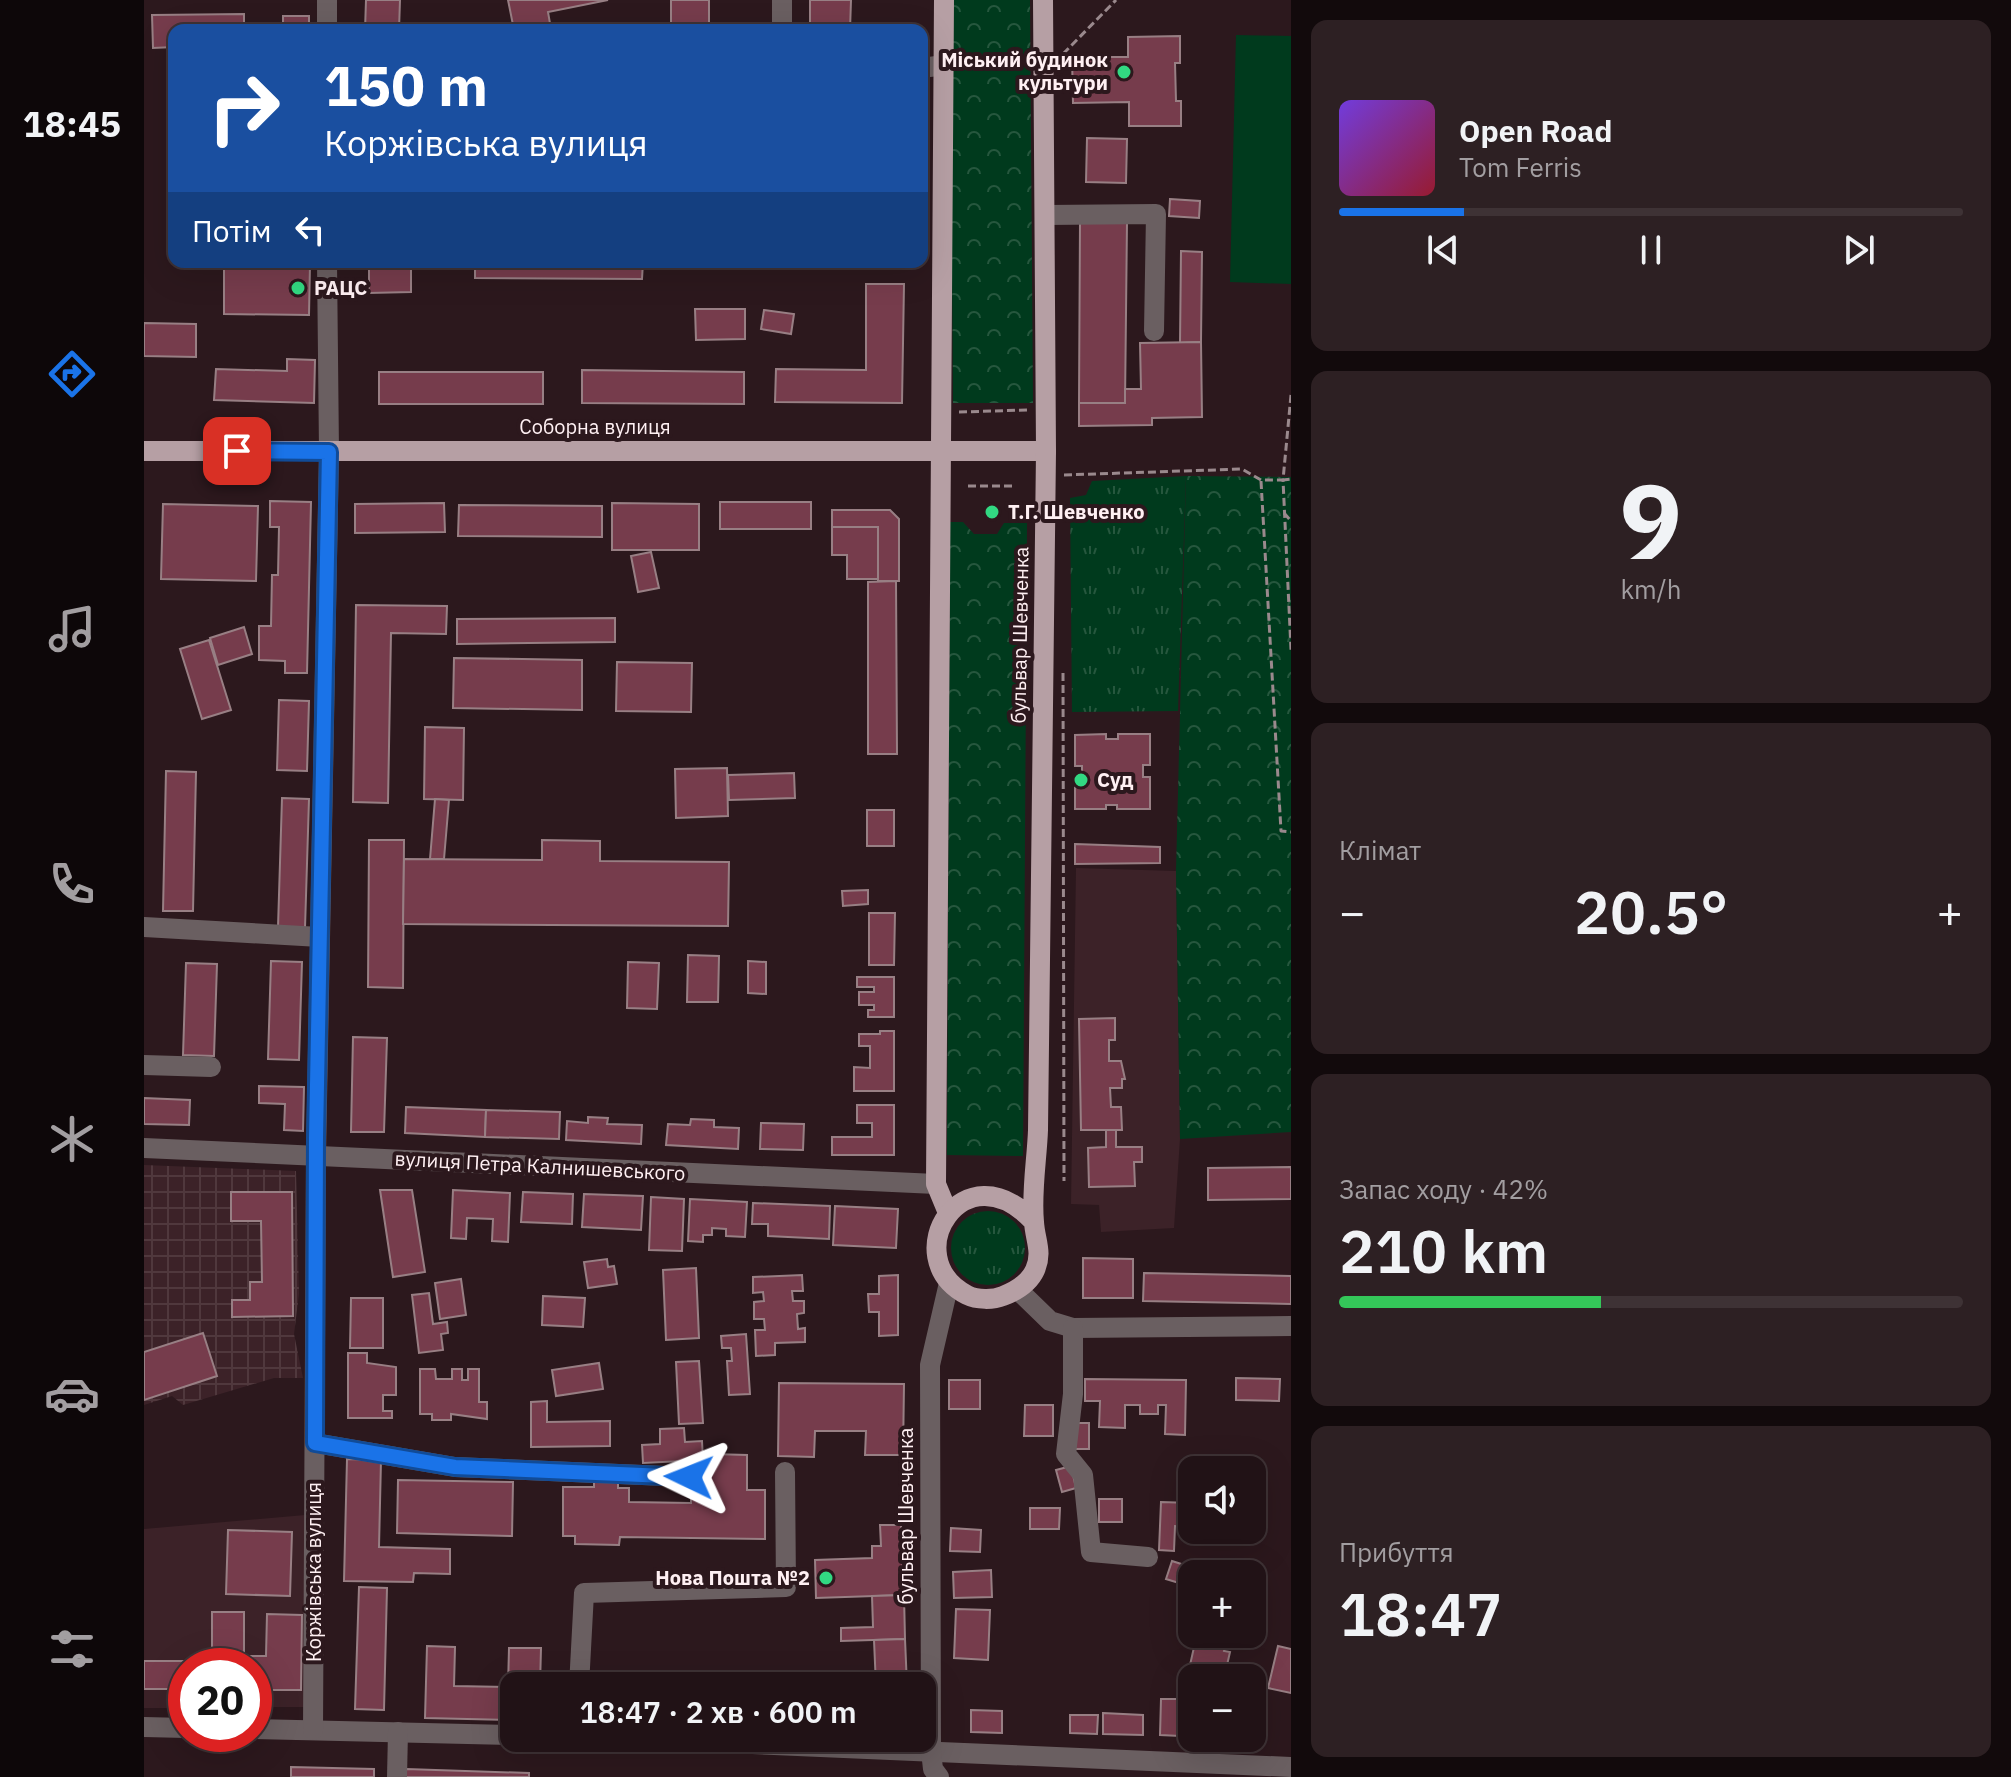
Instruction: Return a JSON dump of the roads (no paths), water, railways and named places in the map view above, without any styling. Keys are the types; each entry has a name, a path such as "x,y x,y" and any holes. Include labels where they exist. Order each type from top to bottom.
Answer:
{"main road":[{"path":"944,0 936,1184 948,1213"},
{"name":"бульвар Шевченка","path":"1018,1290 1034,1271 1040,1247 1034,1222 1055,456 1046,215 1043,0"},
{"name":"Соборна вулиця","path":"144,451 943,451 1055,456"},
{"path":"1018,1290 995,1299 970,1297 949,1283 937,1261 937,1236 948,1213 969,1199 994,1195 1017,1204 1034,1222"}],"street":[{"path":"327,0 327,24"},
{"path":"782,0 782,24"},
{"path":"928,67 944,65"},
{"path":"1046,215 1156,214 1154,331"},
{"name":"Коржівська вулиця","path":"313,1730 316,1156 329,452 327,268"},
{"path":"144,927 320,937"},
{"path":"144,1065 211,1067"},
{"name":"вулиця Петра Калнишевського","path":"144,1148 936,1184"},
{"name":"бульвар Шевченка","path":"931,1672 930,1365 949,1283"},
{"path":"1018,1290 1050,1321 1073,1328 1291,1326"},
{"path":"1073,1328 1073,1394 1066,1454 1083,1475 1091,1552 1148,1557"},
{"path":"315,1443 455,1467 689,1477"},
{"path":"580,1672 584,1593 786,1587 785,1472"},
{"path":"144,1727 168,1728"},
{"path":"272,1729 500,1735"},
{"path":"397,1777 398,1732"},
{"path":"936,1751 1291,1767"},
{"name":"бульвар Шевченка","path":"931,1752 933,1769 939,1777"}],"place":[{"name":"Міський будинок культури","path":"1124,72"},
{"name":"РАЦС","path":"298,288"},
{"name":"Т.Г. Шевченко","path":"992,512"},
{"name":"Суд","path":"1081,780"},
{"name":"Нова Пошта №2","path":"826,1578"}]}
